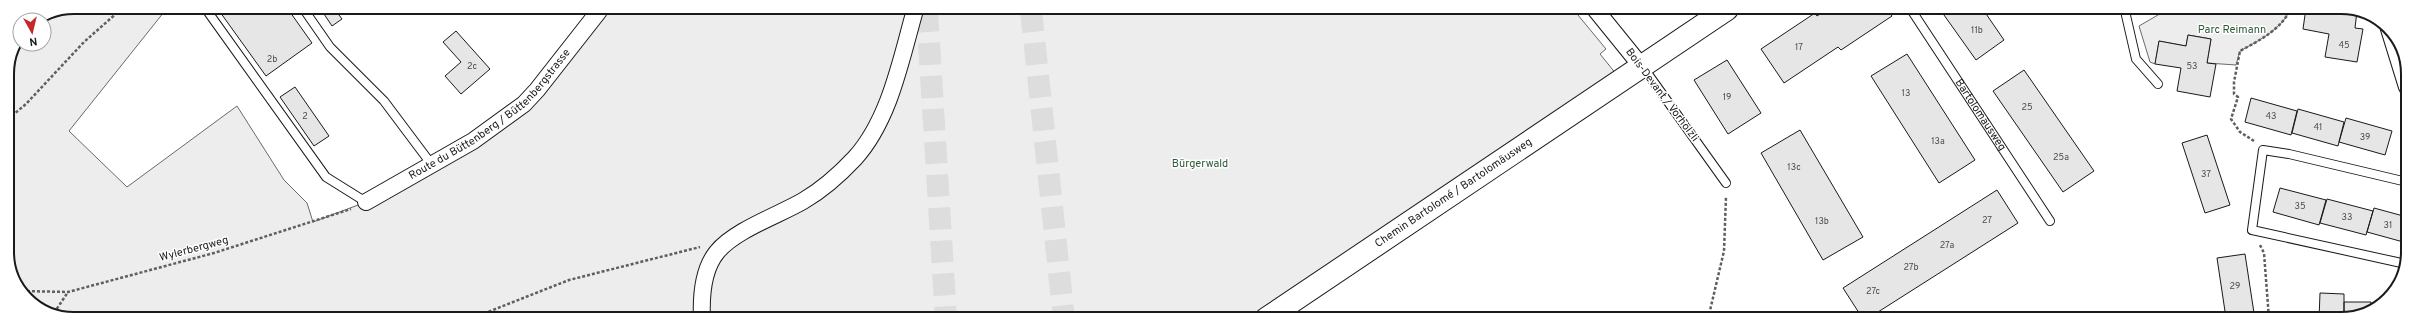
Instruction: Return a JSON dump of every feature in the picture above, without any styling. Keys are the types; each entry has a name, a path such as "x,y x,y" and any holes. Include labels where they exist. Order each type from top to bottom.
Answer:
{"street":[{"name":"Route du Büttenberg / Büttenbergstrasse","path":"366,202 473,141 524,104 537,90 597,14"},
{"path":"702,312 701,305 705,278 717,252 757,224 805,200 833,180 855,158 876,128 888,98 914,14"},
{"name":"Bois-Devant / Vorhölzli","path":"1599,14 1642,67"},
{"path":"1642,67 1720,14"},
{"path":"2395,47 2400,65"},
{"name":"Chemin Bartolomé / Bartolomäusweg","path":"1276,312 1642,67"}],"lane":[{"path":"209,14 326,177 366,202"},
{"path":"306,14 330,47 384,101 432,165"},
{"name":"Bartolomäusweg","path":"1914,14 2050,221"},
{"path":"2126,14 2136,59 2158,84"},
{"name":"Bois-Devant / Vorhölzli","path":"1642,67 1726,183"},
{"path":"2400,263 2252,230 2263,150 2290,154 2401,181"}],"path":[{"path":"14,114 26,104 84,42 116,14"},
{"path":"2263,150 2252,139 2240,132 2232,119 2238,96 2234,94 2234,82 2240,51 2261,40 2286,20 2288,14"},
{"path":"1710,312 1724,251 1726,183"},
{"name":"Wylerbergweg","path":"28,291 68,292 214,253 313,222 366,202"},
{"path":"2252,230 2264,253 2268,312"},
{"path":"488,312 569,280 698,246 717,252"},
{"path":"56,309 68,292"}],"green space":[{"name":"Bürgerwald","path":"162,14 69,131 127,187 237,106 284,180 307,203 313,222 366,202 505,119 596,14 1577,14 1606,49 1600,54 1617,75 1282,312 74,312 58,310 47,306 31,295 20,279 15,264 14,74 15,62 19,52 52,52 52,19 62,15"},
{"name":"Parc Reimann","path":"2160,14 2288,14 2282,22 2270,33 2240,51 2236,65 2207,63 2211,39 2188,35 2186,46 2159,41 2155,64 2150,62 2139,26"}],"building":[{"path":"221,14 291,14 312,43 266,76"},
{"path":"324,14 338,14 342,19 332,26"},
{"path":"1814,14 1817,16 1820,14 1890,14 1892,16 1841,50 1838,47 1784,83 1761,49"},
{"path":"1943,14 1986,14 2004,40 1976,60"},
{"path":"2305,14 2341,14 2356,16 2355,28 2363,29 2357,62 2325,57 2329,34 2303,29"},
{"path":"456,31 490,69 461,94 445,76 461,62 443,42"},
{"path":"2188,35 2211,39 2207,63 2216,64 2210,97 2177,91 2181,68 2155,64 2159,41 2186,46"},
{"path":"1907,54 1975,160 1939,183 1871,76"},
{"path":"1727,60 1761,113 1728,134 1694,80"},
{"path":"2024,70 2094,171 2063,192 1993,91"},
{"path":"295,87 329,136 314,146 280,97"},
{"path":"2251,98 2297,111 2291,135 2245,122"},
{"path":"2298,109 2344,122 2338,146 2292,133"},
{"path":"2346,118 2392,131 2385,155 2339,142"},
{"path":"1800,130 1863,237 1823,260 1761,153"},
{"path":"2207,135 2230,205 2205,213 2182,143"},
{"path":"2280,188 2326,200 2319,225 2273,212"},
{"path":"1997,190 2018,223 1878,312 1858,312 1843,288"},
{"path":"2327,199 2373,211 2366,235 2320,223"},
{"path":"2374,208 2401,215 2401,241 2367,232"},
{"path":"2245,254 2254,312 2225,312 2217,258"},
{"path":"2320,293 2344,294 2344,312 2319,312"},
{"path":"2344,302 2371,302 2371,304 2361,309 2344,312"}],"tunnel":[{"path":"927,14 946,312"},
{"path":"1031,14 1063,312"}]}
